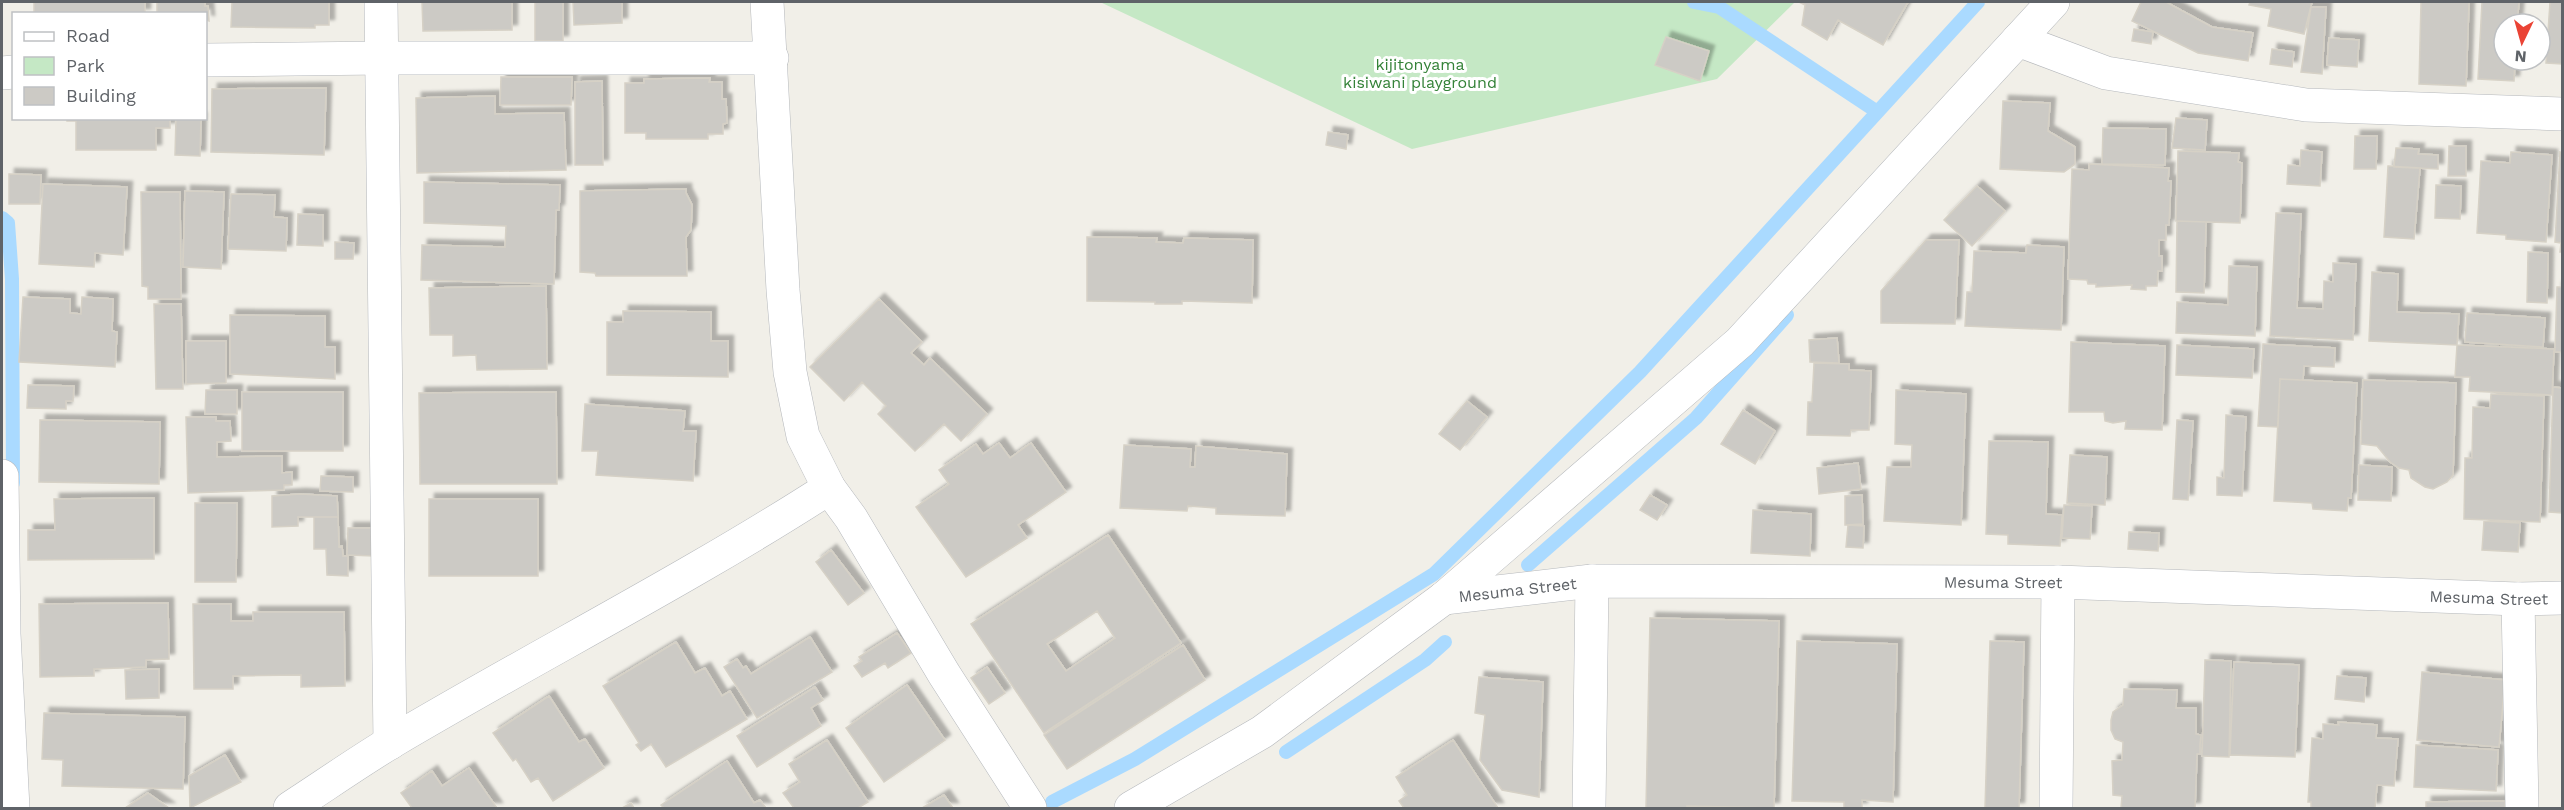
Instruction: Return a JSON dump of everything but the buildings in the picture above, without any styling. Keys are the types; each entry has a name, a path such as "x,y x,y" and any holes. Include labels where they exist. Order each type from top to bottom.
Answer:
{"street":[{"path":"381,2 390,742"},
{"path":"767,2 772,58 783,290 790,372 803,436 829,488 851,518 944,674 1030,808"},
{"path":"1131,808 1262,732 1444,598 1740,342 2053,2"},
{"path":"2018,40 2106,73 2307,105 2562,114"},
{"path":"207,60 772,58"},
{"path":"2,476 3,634 13,808"},
{"path":"290,808 390,742 753,537 829,488"},
{"path":"1589,808 1592,580"},
{"name":"Mesuma Street","path":"1444,598 1592,580 2058,582 2518,599 2562,598"},
{"path":"2056,808 2058,582"},
{"path":"2518,599 2522,808"}],"green space":[{"name":"kijitonyama kisiwani playground","path":"1100,2 1795,2 1717,79 1412,149"}],"waterway":[{"path":"1694,2 1719,7 1876,111"},
{"path":"1052,802 1135,759 1434,574 1640,372 1978,2"},
{"path":"2,218 8,223 12,279 13,483"},
{"path":"1528,565 1696,418 1787,315"},
{"path":"1286,752 1425,660 1445,642"}]}
